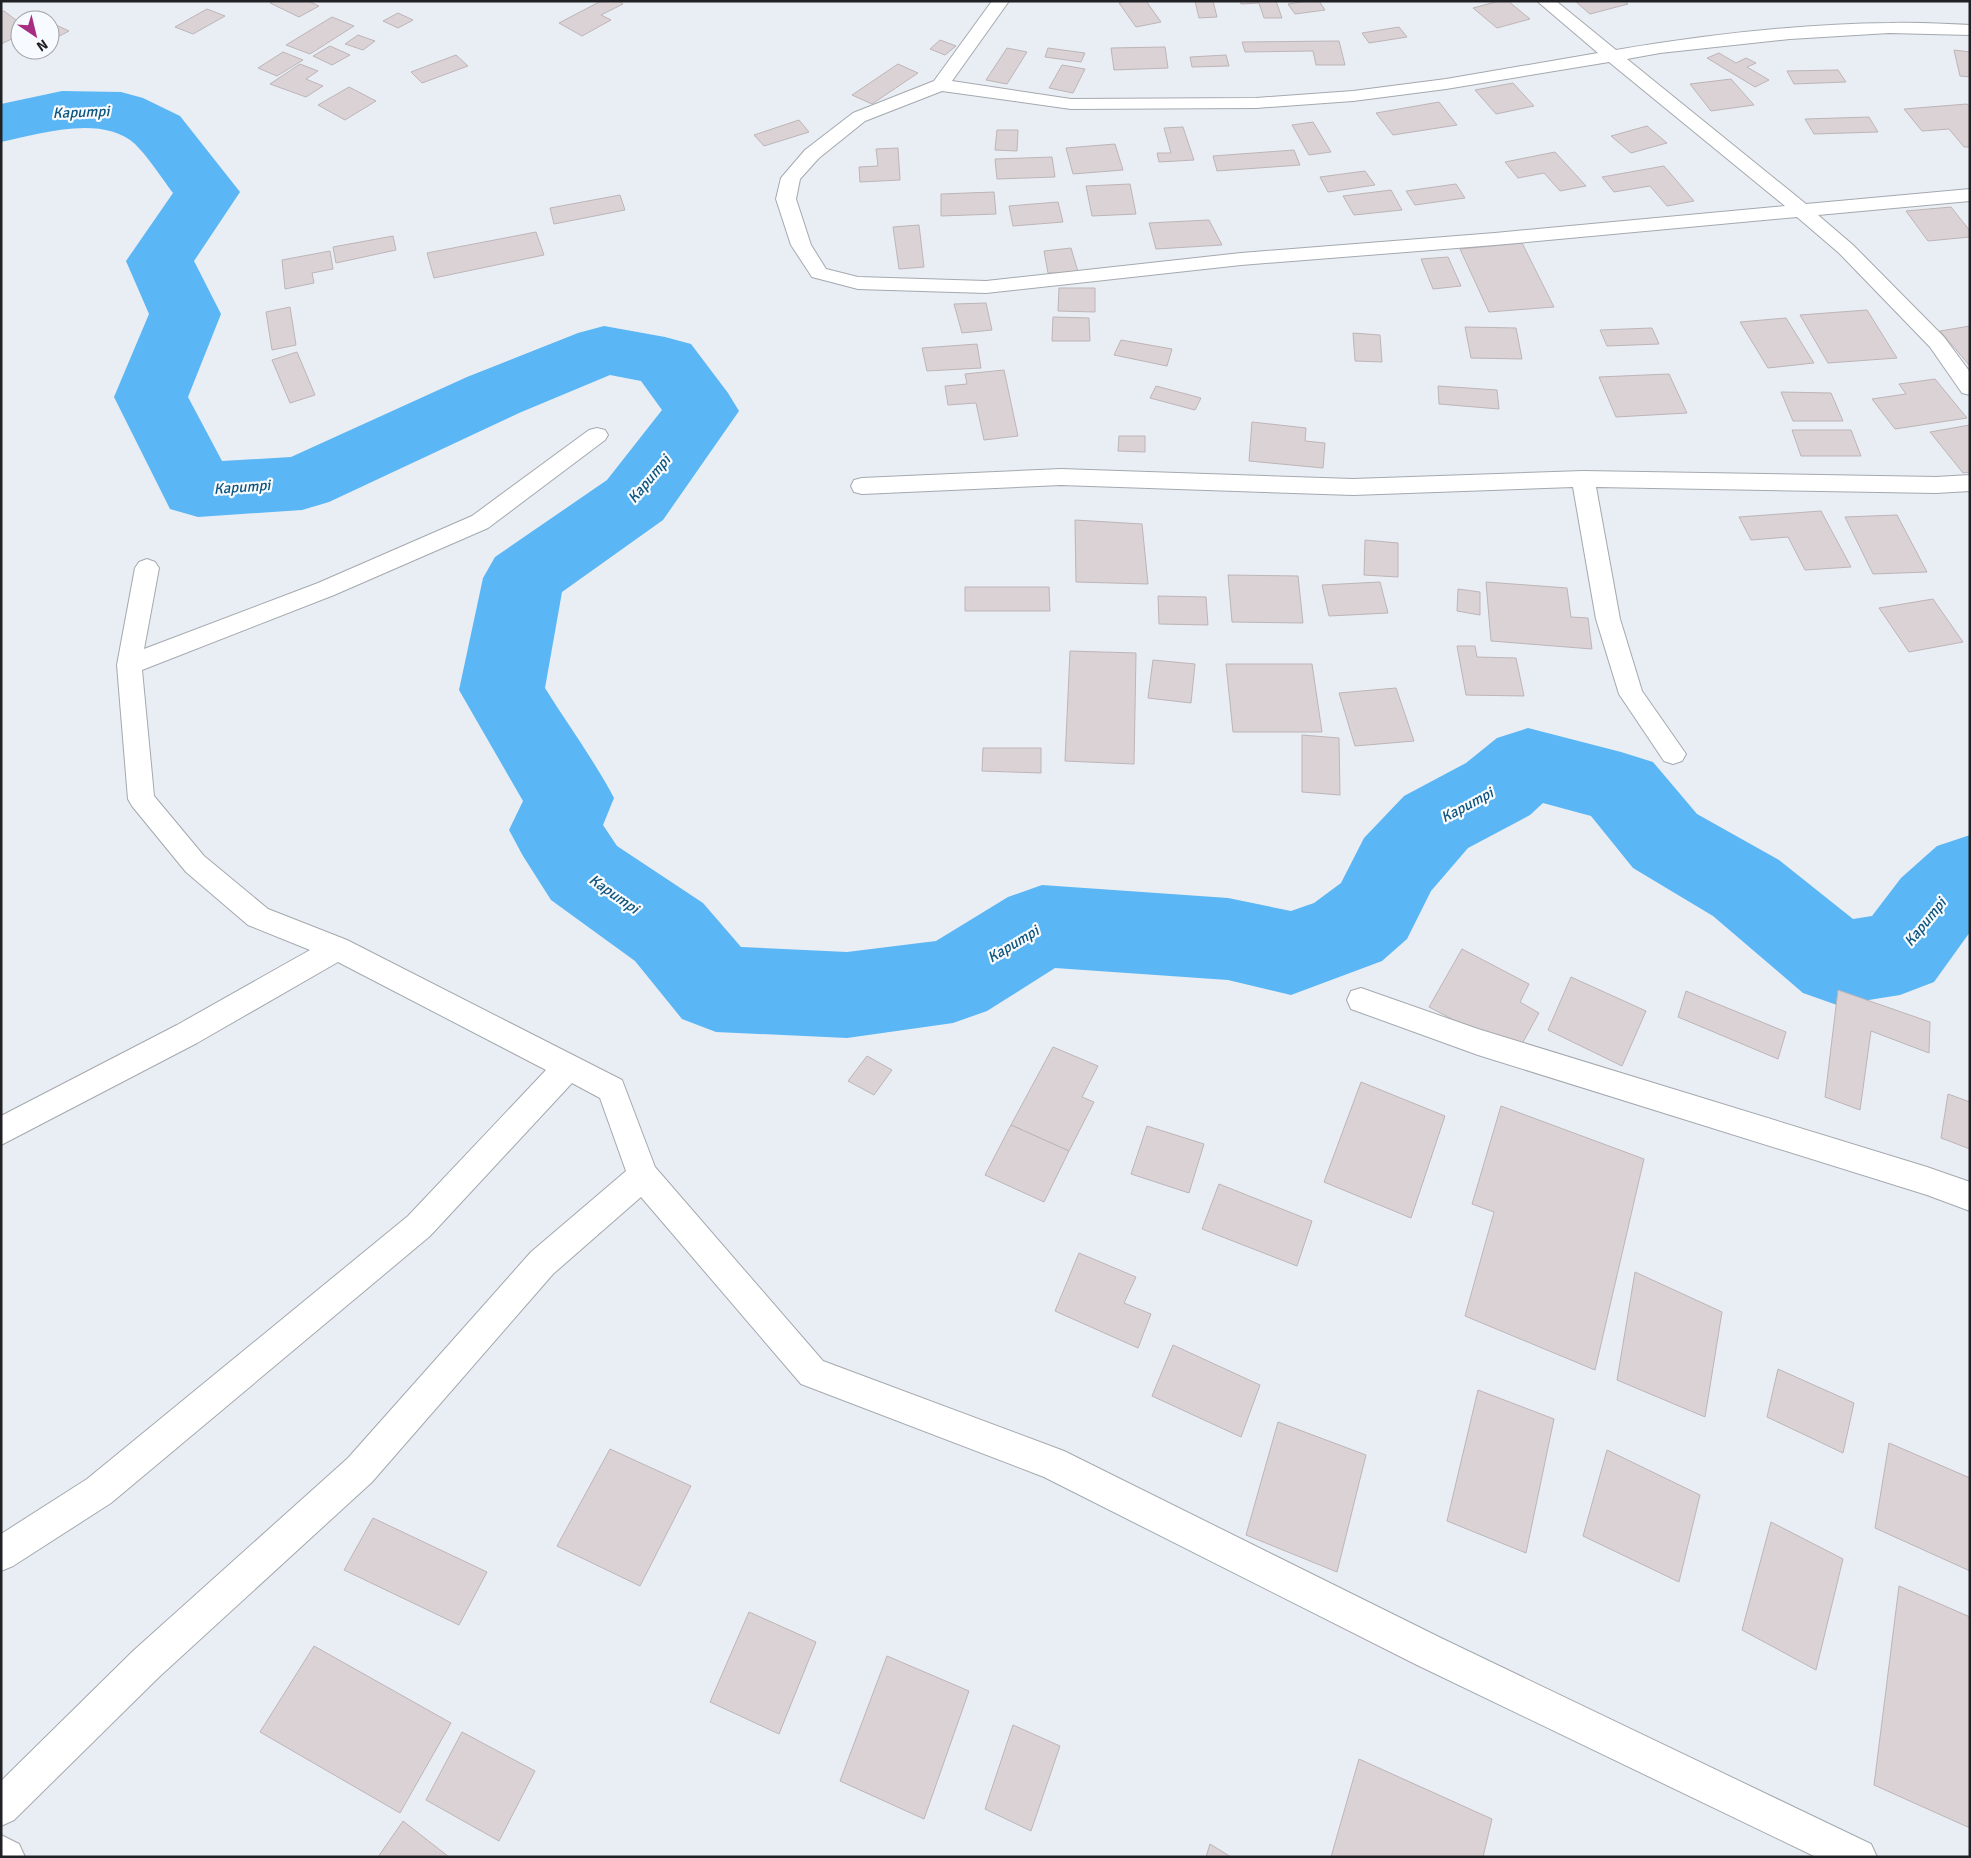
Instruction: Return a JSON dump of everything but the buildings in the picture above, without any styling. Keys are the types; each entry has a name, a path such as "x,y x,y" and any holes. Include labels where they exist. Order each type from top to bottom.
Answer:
{"street":[{"path":"940,85 1002,1"},
{"path":"1544,1 1800,209 1846,249 1937,342 1970,388"},
{"path":"1970,30 1889,28 1790,34 1660,48 1446,84 1353,96 1256,103 1071,104 940,85 859,118 812,154 791,178 786,199 801,245 820,273 858,283 986,287 1241,259 1494,239 1800,209 1970,195"},
{"path":"129,665 326,589 480,522 597,435"},
{"path":"862,486 1061,477 1352,487 1584,479 1936,485 1970,483"},
{"path":"1584,479 1608,619 1631,694 1673,754"},
{"path":"147,568 129,665 140,799 195,864 258,917 337,948 612,1089 643,1176 812,1373 1052,1463 1428,1651 1858,1857"},
{"path":"1,1131 187,1034 337,948"},
{"path":"1361,1000 1478,1042 1927,1181 1970,1197"},
{"path":"1,1554 99,1491 419,1226 568,1067"},
{"path":"1,1807 146,1664 360,1470 542,1263 643,1176"},
{"path":"1,1854 6,1857"}],"waterway":[{"name":"Kapumpi","path":"1,123 62,110 121,111 157,130 207,192 160,261 185,314 151,397 198,490 302,483 493,395 604,350 665,361 702,411 635,500 524,578 502,690 543,760 569,798 555,830 584,873 669,932 716,989 847,995 953,981 1042,926 1228,939 1291,953 1348,932 1374,911 1397,865 1436,822 1498,789 1528,763 1621,788 1665,841 1746,888 1837,963 1900,953 1934,906 1970,874"}]}
